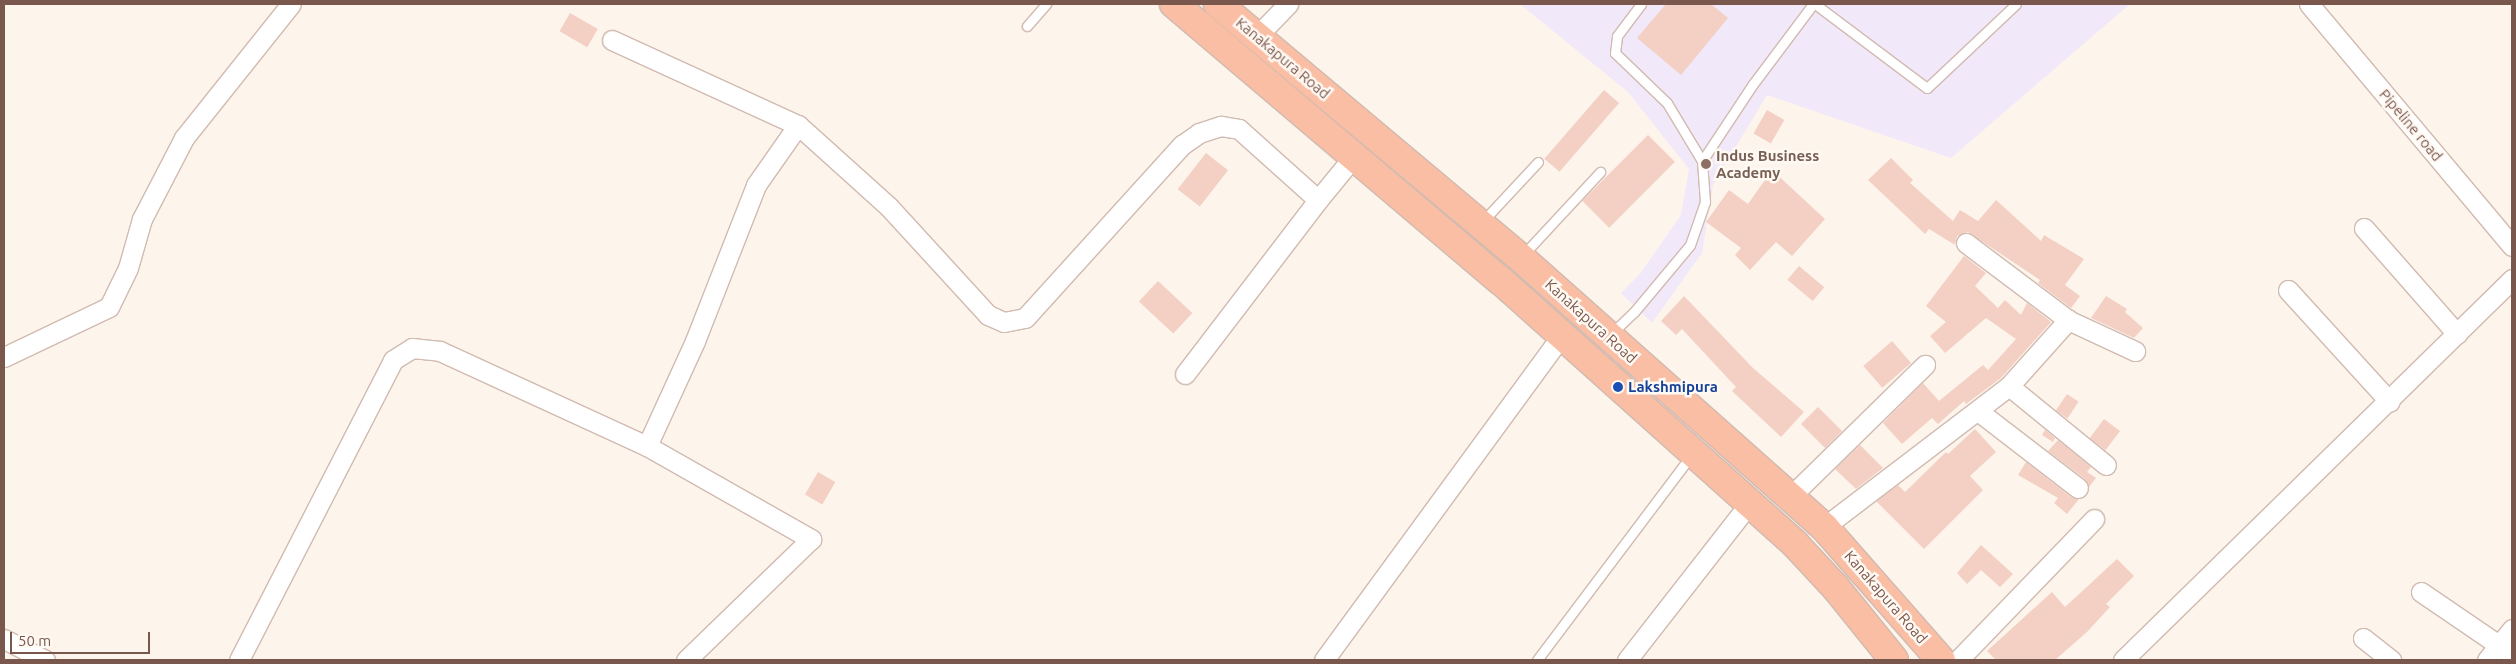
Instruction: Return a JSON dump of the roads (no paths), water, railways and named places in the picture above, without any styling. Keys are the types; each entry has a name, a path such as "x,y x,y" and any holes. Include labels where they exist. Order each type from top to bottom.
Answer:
{"highway":[{"name":"Kanakapura Road","path":"1174,4 1500,280 1560,337 1795,544 1836,588 1894,660"},
{"name":"Kanakapura Road","path":"1218,4 1481,223 1824,527 1941,660"},
{"path":"1297,107 1315,85"}],"street":[{"path":"4,357 109,307 128,268 142,219 184,138 292,4"},
{"path":"1257,36 1288,4"},
{"name":"Pipeline road","path":"2309,4 2512,246"},
{"path":"612,40 798,125 889,207 988,316 1004,322 1025,318 1182,145 1199,133 1221,126 1239,129 1318,200"},
{"path":"647,446 695,341 756,185 798,125"},
{"path":"1185,374 1354,156"},
{"path":"2364,228 2457,334"},
{"path":"1966,244 2068,320 2135,351"},
{"path":"2123,660 2390,402 2512,279"},
{"path":"2288,290 2390,402"},
{"path":"1824,527 2009,386 2068,320"},
{"path":"1324,660 1560,337"},
{"path":"239,660 393,360 412,348 440,351 647,446 811,540 686,660"},
{"path":"1790,497 1925,365"},
{"path":"2009,386 2106,465"},
{"path":"1978,411 2078,488"},
{"path":"1627,660 1749,504"},
{"path":"1958,660 2094,519"},
{"path":"2421,592 2506,650"},
{"path":"2487,660 2506,650 2512,629"},
{"path":"2363,638 2391,660"},
{"path":"4,639 45,660"}],"lane":[{"path":"1027,26 1046,4"},
{"path":"1608,336 1634,312 1690,244 1704,202 1702,161 1667,103 1615,53 1617,36 1641,4"},
{"path":"1702,161 1753,84 1814,4 1927,88 2016,4"},
{"path":"1481,223 1538,162"},
{"path":"1521,258 1600,172"},
{"path":"1537,660 1693,454"}],"place":[{"name":"Indus Business Academy","path":"1706,164"},
{"name":"Lakshmipura","path":"1618,387"}]}
